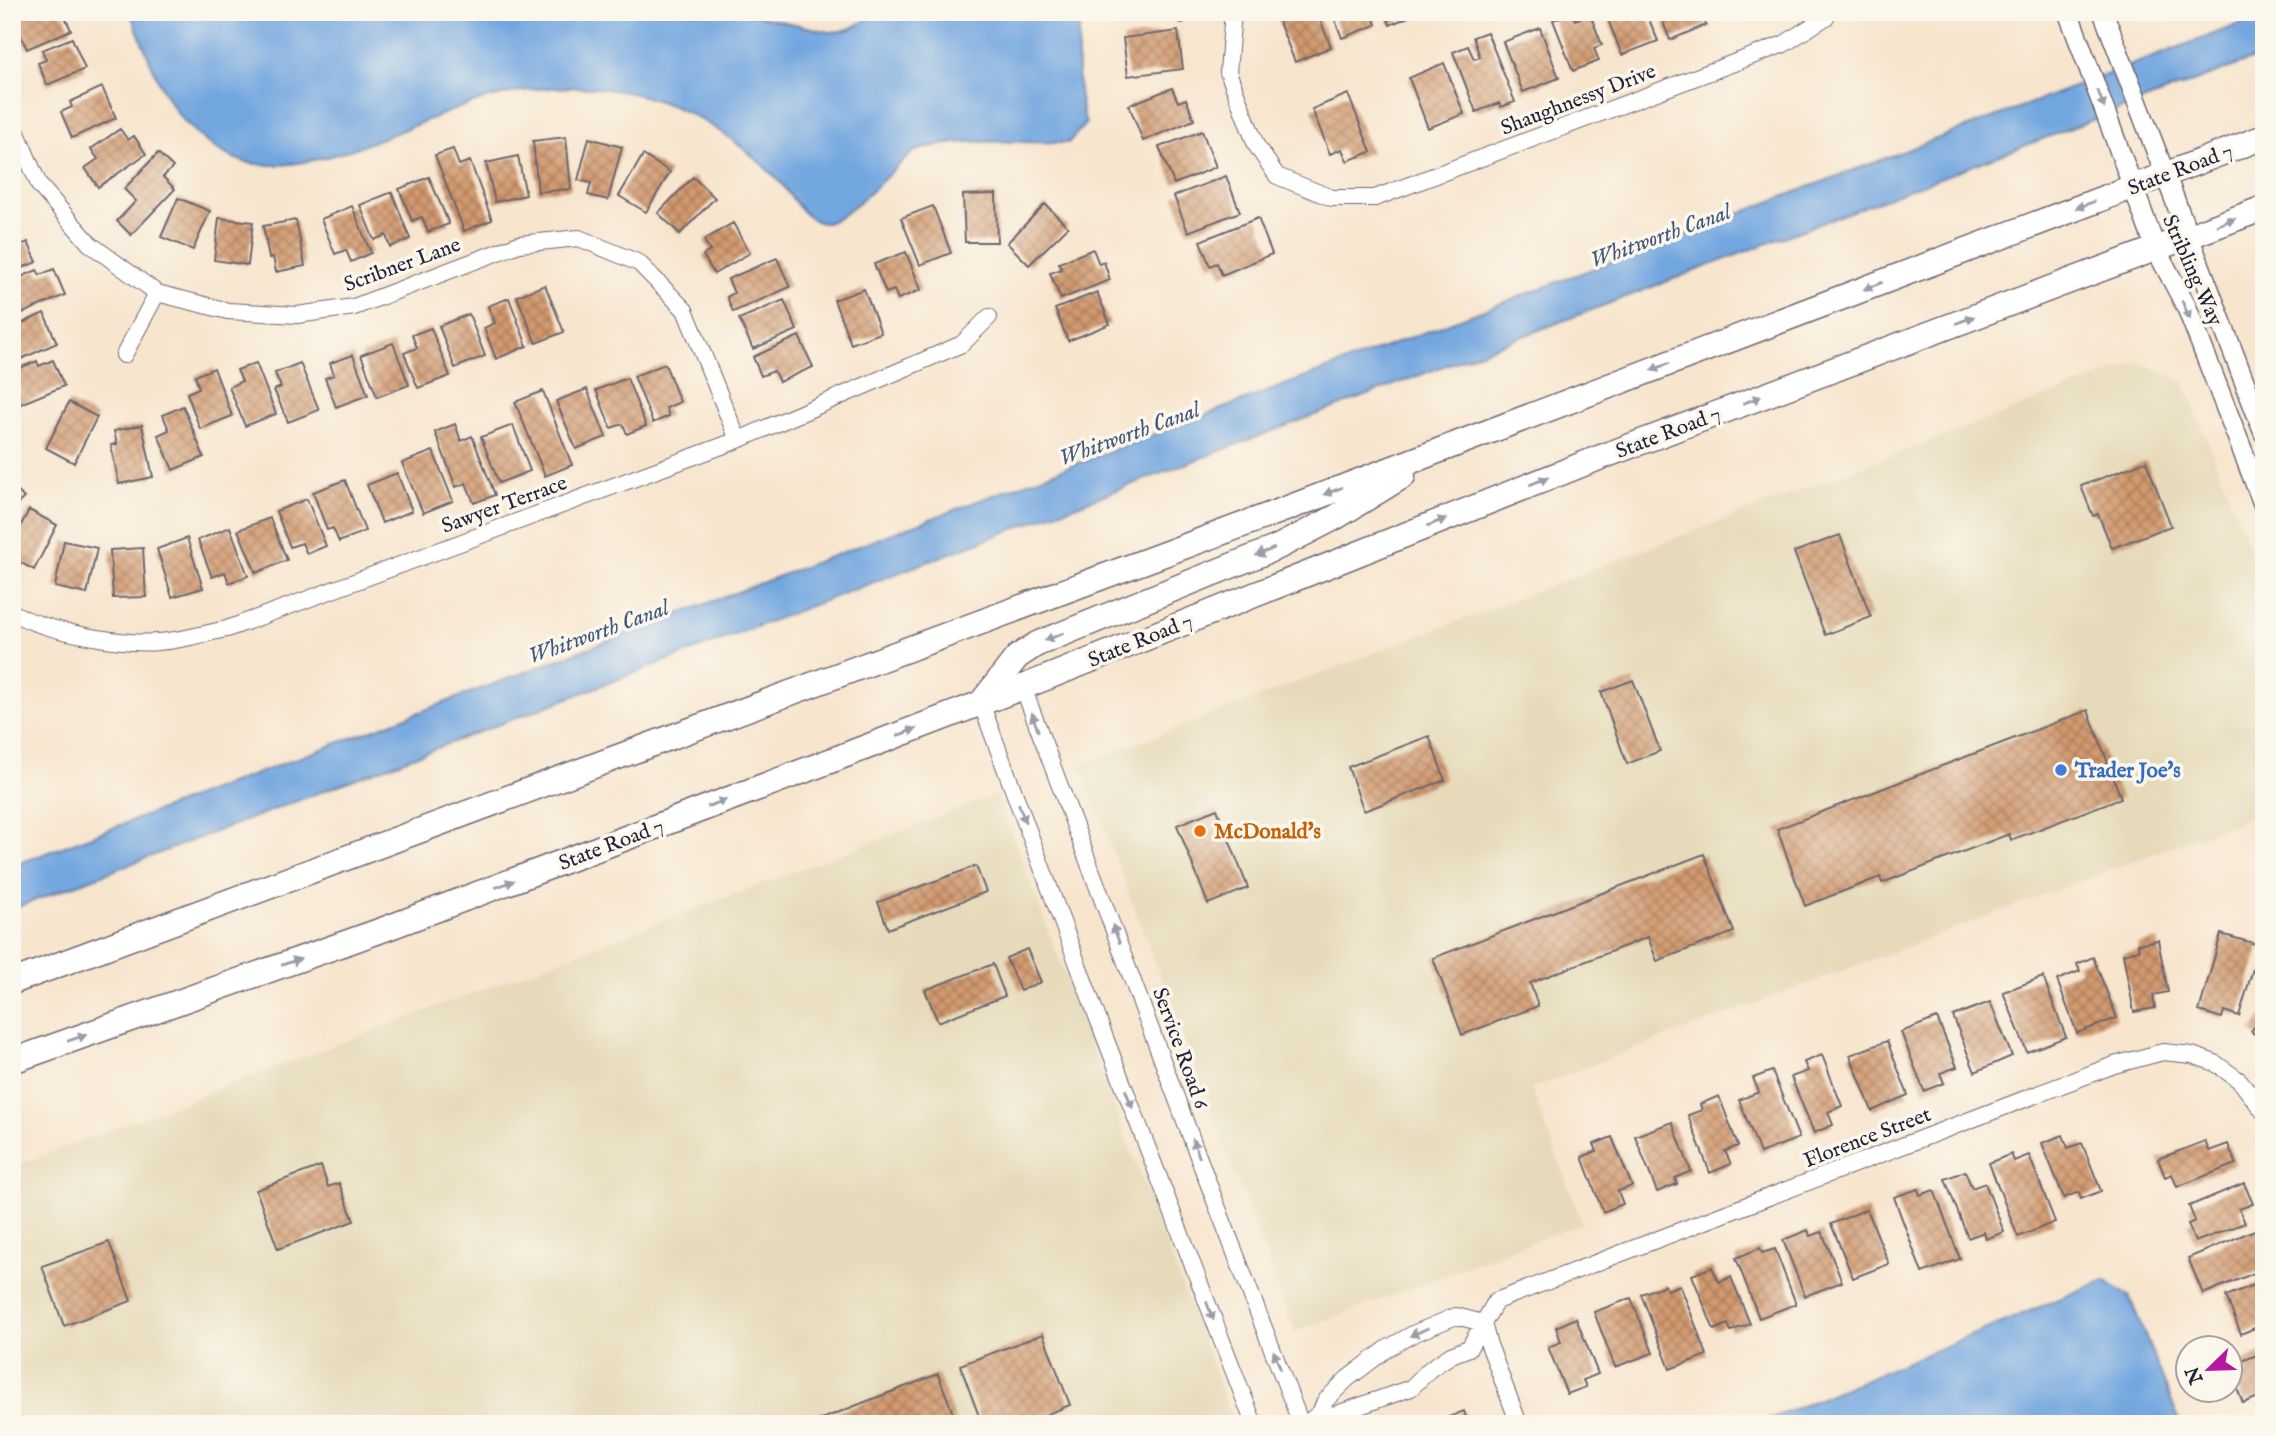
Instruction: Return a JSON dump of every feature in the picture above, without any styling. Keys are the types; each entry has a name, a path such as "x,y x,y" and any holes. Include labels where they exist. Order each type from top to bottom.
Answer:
{"main road":[{"name":"State Road 7","path":"12,982 1452,446 2264,137"},
{"name":"State Road 7","path":"12,1061 382,930 1023,687 1584,464 2264,208"},
{"path":"981,703 1017,657 1037,644 1278,547 1336,517 1452,446"}],"street":[{"name":"Shaughnessy Drive","path":"1233,12 1227,72 1256,145 1277,176 1332,198 1374,198 1413,184 1784,44 1826,17 1828,12"},
{"name":"Stribling Way","path":"2068,12 2156,248 2187,308 2264,506"},
{"name":"Stribling Way","path":"2103,12 2264,433"},
{"name":"Scribner Lane","path":"12,121 39,185 90,244 156,292 228,311 297,315 354,307 519,244 579,238 639,263 685,310 738,440"},
{"path":"124,355 156,292"},
{"name":"Sawyer Terrace","path":"12,612 23,619 88,637 158,642 227,629 738,440 962,344 989,317"},
{"name":"Service Road 6","path":"1023,687 1207,1180 1303,1424"},
{"path":"981,703 1109,1048 1254,1424"},
{"name":"Florence Street","path":"1320,1413 1334,1415 1410,1388 1430,1369 1451,1355 1469,1348 1496,1301 2114,1065 2162,1052 2192,1055 2215,1063 2240,1081 2264,1112"},
{"name":"Florence Street","path":"1303,1424 1320,1413 1325,1401 1347,1379 1388,1348 1456,1316 1483,1323"},
{"path":"1483,1323 1519,1424"}],"shaded area":[{"path":"2138,362 2184,381 2264,585 2264,812 1531,1088 1582,1223 1295,1332 1080,765"},
{"path":"997,795 1234,1424 12,1424 12,1167"}],"water":[{"path":"130,12 741,12 830,32 844,31 876,12 1081,12 1079,84 1086,123 1068,143 971,142 915,151 850,210 829,222 821,223 807,216 779,181 752,156 707,123 656,100 594,88 551,88 509,93 461,107 336,154 304,162 274,165 245,162 220,151 204,140 175,110 153,69"},
{"path":"2264,15 2264,55 12,909 12,866"},
{"path":"2104,1280 2129,1296 2181,1424 1758,1424"}],"building":[{"path":"27,12 63,12 71,30 27,49 13,19"},
{"path":"1154,12 1186,12 1182,23"},
{"path":"1292,12 1317,12 1331,47 1295,62 1278,20 1293,14"},
{"path":"1332,12 1372,12 1376,25 1342,38"},
{"path":"1385,12 1420,12 1390,25"},
{"path":"1605,12 1646,12 1658,41 1622,55"},
{"path":"1670,12 1701,12 1706,25 1670,40 1663,22 1673,18"},
{"path":"1572,13 1575,20 1590,14 1602,45 1594,48 1599,61 1573,71 1553,20"},
{"path":"1540,28 1559,78 1523,92 1503,42"},
{"path":"1178,31 1183,69 1128,76 1123,38"},
{"path":"1487,32 1515,102 1501,107 1499,103 1476,112 1453,52 1468,46 1474,59 1480,57 1473,37"},
{"path":"72,38 85,69 47,85 38,63 46,60 42,50"},
{"path":"1444,63 1464,114 1428,128 1409,78"},
{"path":"102,87 116,118 72,138 61,112 72,107 70,102"},
{"path":"1172,88 1178,102 1186,99 1194,120 1143,141 1129,105"},
{"path":"1348,94 1371,152 1347,161 1342,149 1330,154 1312,109"},
{"path":"120,129 128,140 134,136 146,154 98,187 85,168 98,159 91,149"},
{"path":"1202,131 1216,167 1174,184 1159,147"},
{"path":"566,137 571,189 538,192 533,141"},
{"path":"589,138 622,147 608,200 588,195 591,183 578,180"},
{"path":"453,149 459,165 470,161 492,220 464,231 435,155"},
{"path":"158,153 173,167 163,177 175,189 131,235 117,221 136,201 124,189"},
{"path":"643,155 670,172 646,212 619,196"},
{"path":"518,156 526,195 495,202 486,163"},
{"path":"1226,176 1240,212 1188,232 1174,196"},
{"path":"429,177 449,224 428,232 422,217 412,221 399,189"},
{"path":"693,177 715,198 680,234 658,213"},
{"path":"392,192 410,239 390,247 386,235 374,240 360,205"},
{"path":"996,194 997,242 965,242 963,195"},
{"path":"178,198 210,211 193,250 161,237"},
{"path":"1045,204 1068,227 1029,265 1007,243"},
{"path":"352,206 371,253 351,262 346,250 335,254 321,219"},
{"path":"933,206 951,253 920,265 901,218"},
{"path":"219,218 253,222 248,265 214,260"},
{"path":"1258,218 1272,254 1222,275 1217,263 1210,266 1200,241"},
{"path":"296,220 305,266 276,272 273,257 269,258 263,226"},
{"path":"733,223 750,253 714,274 703,255 710,251 704,240"},
{"path":"12,238 16,247 28,242 37,262 12,272"},
{"path":"1093,249 1099,264 1104,262 1110,280 1061,299 1050,273 1062,269 1059,263"},
{"path":"906,252 921,290 898,299 894,290 886,293 874,264"},
{"path":"777,258 790,287 733,312 727,297 734,293 728,279"},
{"path":"54,269 65,295 16,316 12,306 12,281 37,270 40,275"},
{"path":"545,285 564,332 536,343 517,296"},
{"path":"864,289 881,333 851,344 834,300"},
{"path":"1097,292 1110,324 1068,341 1055,309"},
{"path":"509,298 527,346 496,359 484,328 495,323 488,306"},
{"path":"784,300 797,330 753,349 739,319"},
{"path":"44,313 57,343 12,363 12,328"},
{"path":"469,314 485,356 455,368 439,326"},
{"path":"431,328 450,376 418,388 404,353 417,348 412,335"},
{"path":"799,336 813,367 779,382 774,371 761,376 753,357"},
{"path":"393,343 409,385 377,397 361,355"},
{"path":"353,355 368,395 336,407 325,378 334,375 330,363"},
{"path":"53,360 64,386 18,405 12,391 12,371 37,361 39,366"},
{"path":"256,363 276,414 245,426 229,387 242,381 237,370"},
{"path":"300,363 319,410 288,422 274,390 281,387 275,373"},
{"path":"665,364 680,402 666,408 669,416 653,423 634,376"},
{"path":"214,368 232,416 200,429 187,393 199,388 195,376"},
{"path":"627,378 646,426 627,434 623,424 611,428 596,390"},
{"path":"587,389 606,437 576,449 556,401"},
{"path":"543,391 572,465 545,476 515,402"},
{"path":"69,402 97,417 74,463 46,448"},
{"path":"183,406 204,457 173,470 158,435 169,430 163,415"},
{"path":"455,424 461,441 472,436 495,495 474,503 466,483 456,487 435,432"},
{"path":"142,425 153,477 119,484 111,445 117,444 114,431"},
{"path":"513,425 530,471 499,483 481,437"},
{"path":"433,451 453,501 423,513 402,463"},
{"path":"2146,461 2171,526 2112,548 2098,514 2093,516 2081,486"},
{"path":"397,473 412,511 382,523 367,485"},
{"path":"345,480 365,531 339,542 333,528 327,530 313,492"},
{"path":"12,485 24,498 12,509"},
{"path":"307,499 326,546 307,554 302,543 290,547 276,511"},
{"path":"29,510 57,525 34,570 12,558 12,542"},
{"path":"270,518 287,560 256,573 238,530"},
{"path":"230,527 248,576 229,583 225,572 212,577 198,540"},
{"path":"1840,535 1871,617 1825,635 1794,552"},
{"path":"187,538 203,588 172,597 157,549"},
{"path":"64,541 97,548 87,594 55,587"},
{"path":"143,548 146,597 113,598 110,550"},
{"path":"1633,680 1660,751 1627,764 1601,692"},
{"path":"2088,710 2121,798 2011,840 2009,834 1882,883 1880,877 1805,906 1777,829"},
{"path":"1429,736 1445,780 1364,811 1348,767"},
{"path":"1217,809 1248,888 1208,904 1177,825"},
{"path":"1704,854 1734,932 1657,961 1648,937 1530,983 1538,1006 1462,1035 1433,958"},
{"path":"976,866 986,892 888,929 878,902"},
{"path":"2221,934 2260,945 2239,1016 2224,1011 2222,1018 2199,1011"},
{"path":"2158,940 2168,992 2153,995 2155,1008 2134,1012 2123,954 2139,950 2138,944"},
{"path":"1027,949 1041,982 1020,991 1006,958"},
{"path":"2093,957 2117,1018 2077,1033 2057,980 2080,971 2077,964"},
{"path":"993,964 1005,996 938,1022 925,990"},
{"path":"2043,977 2066,1037 2027,1052 2003,992"},
{"path":"1990,1002 2012,1056 1975,1072 1953,1016"},
{"path":"2264,1015 2264,1042 2251,1031"},
{"path":"1937,1018 1957,1067 1940,1073 1944,1083 1924,1091 1901,1032"},
{"path":"1887,1041 1908,1095 1872,1111 1850,1055"},
{"path":"1822,1055 1842,1106 1828,1112 1833,1125 1814,1133 1791,1077 1808,1071 1804,1062"},
{"path":"1772,1071 1799,1138 1760,1153 1739,1100 1759,1092 1753,1078"},
{"path":"1719,1096 1738,1146 1725,1151 1731,1164 1710,1173 1688,1115 1702,1110 1700,1104"},
{"path":"1672,1122 1691,1171 1675,1178 1677,1184 1657,1192 1635,1136"},
{"path":"2063,1135 2068,1148 2082,1143 2101,1191 2081,1199 2079,1192 2064,1198 2042,1143"},
{"path":"1612,1137 1632,1186 1618,1191 1623,1204 1603,1212 1582,1157 1597,1151 1594,1144"},
{"path":"2205,1141 2209,1151 2228,1144 2236,1164 2177,1187 2172,1174 2165,1177 2158,1159"},
{"path":"2011,1154 2014,1161 2029,1155 2055,1222 2018,1237 1989,1163"},
{"path":"321,1166 328,1187 339,1183 354,1221 278,1249 256,1190"},
{"path":"1965,1171 1972,1188 1985,1183 2004,1232 1986,1239 1984,1232 1968,1238 1945,1179"},
{"path":"2244,1183 2253,1204 2239,1209 2245,1223 2195,1242 2188,1224 2195,1221 2189,1206"},
{"path":"1918,1189 1920,1195 1934,1190 1960,1259 1922,1273 1894,1197"},
{"path":"1867,1209 1889,1264 1853,1278 1831,1224"},
{"path":"2262,1227 2264,1269 2203,1294 2188,1258"},
{"path":"1808,1230 1810,1236 1822,1232 1842,1282 1805,1296 1783,1240"},
{"path":"109,1242 131,1301 64,1326 42,1266"},
{"path":"1760,1248 1762,1253 1775,1249 1796,1304 1759,1318 1736,1258"},
{"path":"1712,1267 1719,1282 1731,1277 1750,1324 1731,1331 1728,1324 1714,1330 1692,1275"},
{"path":"2264,1281 2264,1324 2241,1334 2226,1296"},
{"path":"1665,1285 1667,1290 1680,1285 1707,1355 1670,1369 1641,1294"},
{"path":"1631,1298 1653,1353 1615,1367 1594,1312"},
{"path":"1576,1318 1598,1374 1583,1380 1586,1387 1567,1394 1548,1347 1561,1342 1556,1327"},
{"path":"1043,1334 1070,1405 1023,1424 982,1424 960,1365"},
{"path":"2264,1352 2264,1395 2244,1403 2244,1360"},
{"path":"938,1374 957,1424 809,1424 865,1402"},
{"path":"1464,1411 1468,1424 1431,1424"}],"place":[{"name":"Trader Joe's","path":"2061,770"},
{"name":"McDonald's","path":"1200,831"}],"water label":[{"name":"Whitworth Canal","path":"1660,235"},
{"name":"Whitworth Canal","path":"1129,433"},
{"name":"Whitworth Canal","path":"598,631"}]}
